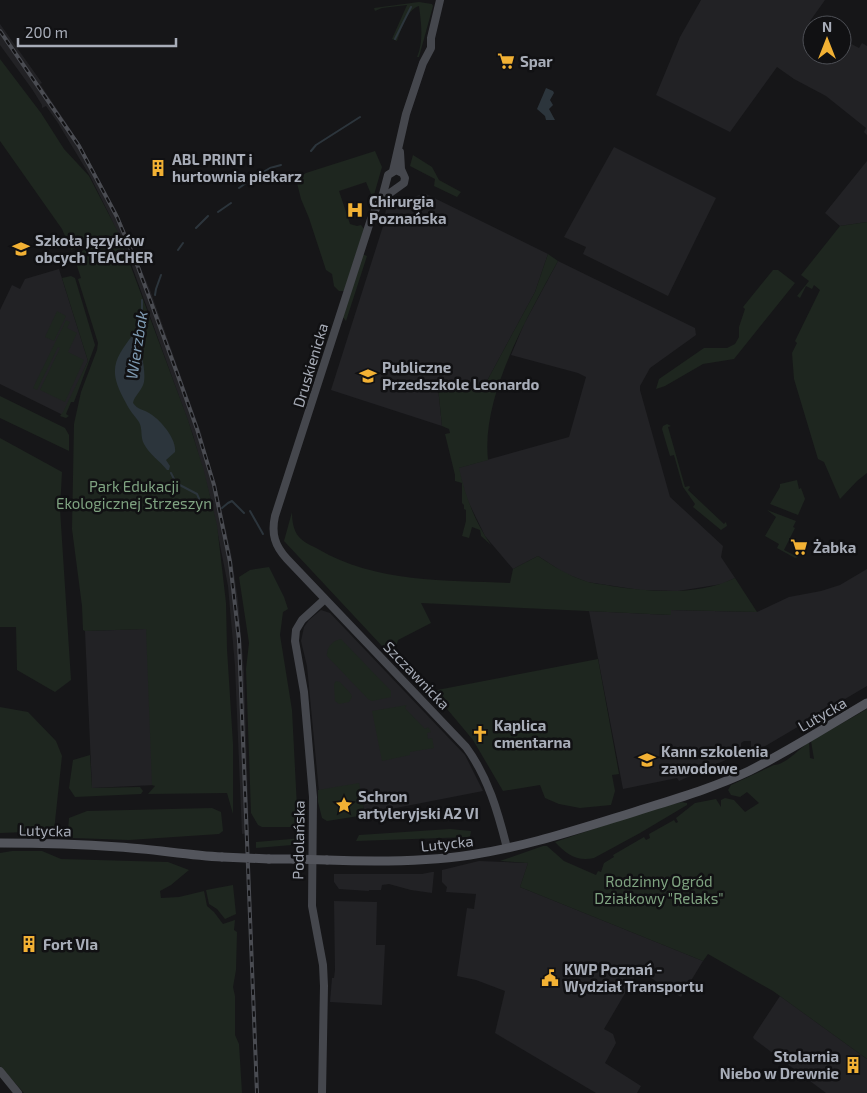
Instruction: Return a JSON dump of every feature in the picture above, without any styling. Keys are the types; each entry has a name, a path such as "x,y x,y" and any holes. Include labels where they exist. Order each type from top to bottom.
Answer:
{"main road":[{"name":"Lutycka","path":"0,843 121,847 192,856 368,862 438,859 507,848 594,824 724,782 767,761 867,703"}],"street":[{"path":"393,171 406,114 431,48 431,38 440,0"},
{"path":"399,143 402,173 405,178 404,183 400,187 390,186 387,181 388,175 393,171 402,173"},
{"name":"Druskienicka","path":"275,540 273,528 275,516 370,220 381,200 387,181"},
{"name":"Druskienicka","path":"381,200 395,188"},
{"name":"Szczawnicka","path":"275,540 281,553 470,753 493,796 507,848"},
{"name":"Podolańska","path":"322,1093 323,965 312,906 312,797 304,692 295,641 296,630 302,620 325,599"},
{"path":"0,1071 18,1093"}],"shaded area":[{"path":"701,0 825,0 814,15 802,15 802,65 852,65 852,44 859,48 862,43 867,46 867,135 864,132 866,128 826,96 794,79 777,67 730,132 656,95 680,37"},
{"path":"0,24 42,83 40,84 77,139 117,212 150,290 201,433 220,503 231,553 238,600 244,672 249,833 242,834 235,666 228,586 212,504 193,435 129,258 109,214 90,176 58,123 46,106 42,108 32,89 0,45"},
{"path":"614,147 716,198 668,296 583,254 586,247 564,237"},
{"path":"867,161 867,222 840,226 825,213"},
{"path":"424,193 548,254 535,292 487,381 470,390 440,382 438,387 442,426 331,390 384,223 386,209"},
{"path":"558,261 695,328 696,335 650,368 640,386 640,390 670,497 723,546 721,557 735,578 722,584 678,591 640,590 587,582 564,573 538,556 513,569 485,536 466,497 458,468 569,437 586,377 578,373 511,355 524,324"},
{"path":"59,269 88,361 63,415 0,384 0,310 12,285 20,289 25,279"},
{"path":"867,569 867,686 757,751 751,751 751,741 744,741 741,743 741,753 679,781 677,778 623,789 589,611 670,615 671,610 757,612 789,597 840,585"},
{"path":"321,610 330,613 465,755 483,791 365,814 358,785 319,792 307,666 301,641 304,627"},
{"path":"202,627 218,782 92,788 85,631"},
{"name":"KWP Poznań - Wydział Transportu","path":"479,861 528,863 520,887 703,961 681,997 640,971 637,973 604,1029 613,1034 616,1043 605,1063 641,1086 637,1093 596,1093 495,1033 505,991 476,980 457,976 467,908 474,909 476,894 446,892 447,887 442,882 442,870"},
{"path":"434,872 432,893 389,884 382,885 381,890 339,889 334,882 334,874 422,874"},
{"path":"334,901 377,902 376,945 385,945 382,1005 330,1002 332,978 334,978 335,970"},
{"path":"780,996 867,1059 867,1093 826,1093 754,1039 753,1037"}],"green space":[{"path":"419,2 432,4 433,6 419,57 417,57 421,38 419,6 408,15 397,41 392,39 407,5 382,8 375,11 374,8"},
{"name":"Park Edukacji Ekologicznej Strzeszyn","path":"0,59 41,113 64,149 89,176 118,232 188,420 204,471 217,525 226,603 233,744 233,814 227,793 148,794 155,786 152,785 146,629 83,630 82,606 72,529 74,424 81,392 98,343 78,279 81,278 74,257 92,244 85,244 82,248 78,247 71,250 62,229 0,141"},
{"path":"375,151 382,167 374,195 371,194 366,182 339,191 350,224 361,225 364,229 344,291 339,291 334,286 332,274 326,270 301,199 296,179 306,173"},
{"path":"413,155 432,167 439,180 461,192 457,197 434,186 435,179 410,166"},
{"path":"867,222 867,473 840,499 824,462 818,459 794,379 792,353 797,343 795,341 820,290 814,285 812,289 806,286 800,298 797,296 809,281 801,275 840,226"},
{"path":"362,254 367,256 346,321 342,316"},
{"path":"548,254 558,261 533,306 499,383 488,435 488,460 459,468 471,508 491,545 481,536 480,530 472,527 469,538 462,536 466,521 466,510 462,503 462,483 455,481 445,434 450,433 449,429 442,426 438,387 440,382 470,390 487,381 535,292"},
{"path":"773,270 778,270 795,283 734,359 703,364 665,386 656,389 659,379 704,348 727,348 735,344 739,337 739,327 745,309 743,307"},
{"path":"71,276 75,278 95,345 74,402 71,402 66,414 69,416 66,418 60,416 88,361 62,278"},
{"path":"57,311 66,316 54,341 45,337"},
{"path":"66,320 70,322 67,328 77,333 68,352 84,360 65,402 40,390 60,348 58,347 37,390 33,388"},
{"path":"0,396 65,428 69,435 69,451 0,418"},
{"path":"667,424 671,426 668,427 685,487 689,486 688,490 724,524 726,522 727,526 721,530 693,507 695,504 683,487 674,455 670,456 662,429"},
{"path":"0,438 62,472 60,509 71,680 55,692 17,670 16,627 0,627"},
{"path":"797,480 799,489 801,488 805,499 798,515 770,504 780,484"},
{"path":"767,510 796,521 793,527 795,528 784,550 798,557 795,558 777,548 779,544 765,536 776,517"},
{"path":"292,512 295,531 305,542 340,560 387,574 436,580 510,583 513,569 538,556 578,579 591,583 626,588 658,591 690,590 721,584 735,578 757,612 671,610 671,615 421,603 431,623 398,640 394,654 384,645 382,646 284,541"},
{"path":"269,567 288,609 283,612 280,635 292,710 298,827 262,827 258,825 251,813 246,669 249,643 239,577 250,570"},
{"path":"341,639 391,691 391,697 372,701 368,699 327,656 331,645"},
{"path":"598,659 619,774 612,775 615,791 611,805 580,808 559,804 545,798 540,785 503,791 473,740 432,691"},
{"path":"336,681 340,682 351,694 352,697 349,702 339,704 335,701 334,684"},
{"path":"407,705 405,708 425,729 428,727 431,732 427,733 428,739 432,738 434,748 410,752 410,755 382,761 372,711"},
{"path":"0,707 28,712 56,741 62,756 54,831 0,833"},
{"name":"Rodzinny Ogród Działkowy \"Relaks\"","path":"867,709 867,1059 773,991 708,954 703,961 520,887 528,863 500,861 547,846 564,861 596,875 598,871 601,872 604,863 614,857 613,855 644,837 646,840 650,838 649,834 674,820 676,823 678,822 676,818 695,803 716,799 721,807 721,800 725,798 734,800 745,812 759,803 747,792 740,797 731,795 728,790 731,785 783,762 809,742 810,758 814,759 811,741"},
{"path":"90,755 92,788 140,787 143,791 141,794 75,797 69,788 73,760"},
{"path":"359,783 365,815 327,821 322,818 318,802 318,790"},
{"path":"681,802 687,803 687,805 594,858 582,859 572,856 555,842 650,810"},
{"path":"212,808 221,812 223,831 219,834 129,840 73,838 68,831 69,818 87,811"},
{"path":"450,829 471,831 470,837 356,841 359,835"},
{"path":"303,838 304,844 256,848 256,842"},
{"path":"42,851 61,859 168,862 189,870 171,885 160,891 161,898 179,897 204,891 207,906 223,924 235,920 234,930 237,932 236,970 233,987 235,996 235,1035 239,1044 242,1093 24,1093 0,1066 0,853"},
{"path":"233,885 236,914 225,919 217,909 209,904 206,890"}],"water":[{"path":"546,88 554,93 550,100 553,105 549,109 555,120 546,120 545,116 537,109"},
{"path":"135,332 137,332 139,337 144,365 144,382 133,403 158,420 171,436 175,452 166,460 170,466 169,470 146,448 139,422 127,406 116,382 115,373 118,358"}],"waterway":[{"name":"Wierzbak","path":"395,39 411,7"},
{"name":"Wierzbak","path":"311,151 316,145 360,117"},
{"name":"Wierzbak","path":"258,175 270,168 281,165"},
{"name":"Wierzbak","path":"239,188 256,176"},
{"name":"Wierzbak","path":"218,212 231,203"},
{"name":"Wierzbak","path":"196,228 208,216"},
{"name":"Wierzbak","path":"178,250 183,243"},
{"name":"Wierzbak","path":"155,295 161,275"},
{"name":"Wierzbak","path":"136,333 142,319 142,300"},
{"name":"Wierzbak","path":"171,473 176,483 197,494 204,510 211,510"},
{"name":"Wierzbak","path":"222,508 232,501 244,513"},
{"name":"Wierzbak","path":"250,511 263,534"}],"railway":[{"path":"0,31 79,146 117,217 138,267 177,373 214,485 230,562 239,640 257,1093"}],"place":[{"name":"Spar","path":"506,61"},
{"name":"ABL PRINT i hurtownia piekarz","path":"158,168"},
{"name":"Chirurgia Poznańska","path":"355,210"},
{"name":"Szkoła języków obcych TEACHER","path":"21,249"},
{"name":"Publiczne Przedszkole Leonardo","path":"368,376"},
{"name":"Żabka","path":"799,547"},
{"name":"Kaplica cmentarna","path":"480,734"},
{"name":"Kann szkolenia zawodowe","path":"647,760"},
{"name":"Schron artyleryjski A2 VI","path":"344,805"},
{"name":"Fort VIa","path":"29,944"},
{"name":"KWP Poznań - Wydział Transportu","path":"550,978"},
{"name":"Stolarnia Niebo w Drewnie","path":"853,1065"}]}
